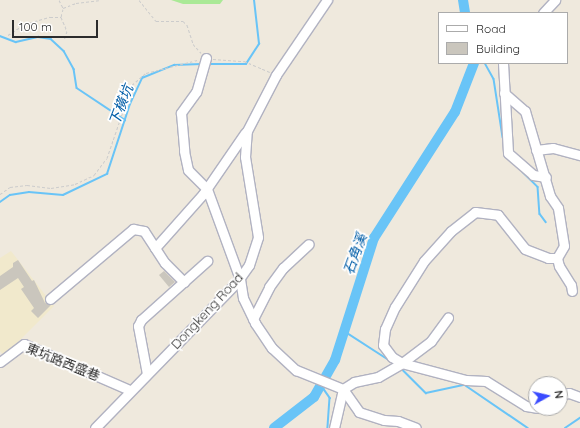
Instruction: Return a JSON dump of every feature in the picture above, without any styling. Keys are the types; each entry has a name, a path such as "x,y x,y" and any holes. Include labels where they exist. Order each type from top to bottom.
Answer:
{"street":[{"name":"Dongkeng Road","path":"94,428 240,278 249,265 258,237 245,158 247,131 276,75 327,0"},
{"path":"544,12 555,0"},
{"path":"205,62 196,92 181,113 188,170 207,189 240,278 243,298 253,319 272,348 296,370 343,389 359,412 384,420 398,421 416,428"},
{"path":"503,64 508,153 533,175 546,177"},
{"path":"504,93 525,111 536,150 546,177 550,196 558,208 564,246 557,258 559,266 571,285 572,291"},
{"path":"155,248 207,189 247,131"},
{"path":"536,150 553,148 580,155"},
{"path":"528,406 486,381 466,380 402,363 392,357 383,345 385,329 396,307 424,261 451,231 475,212 498,215 525,249 548,258 557,258"},
{"path":"50,299 133,229 144,231 165,263 184,282"},
{"path":"253,319 269,287 283,268 309,244"},
{"path":"147,374 138,326 150,310 207,261"},
{"path":"334,428 343,389 354,382 378,377 402,363 431,341 448,318"},
{"name":"東坑路西盛巷","path":"0,362 24,344 130,390"},
{"path":"568,393 580,398"}],"path":[{"path":"59,0 63,8 61,17 67,31 64,40"},
{"path":"63,8 76,3 99,0"},
{"path":"139,0 156,21 183,21 187,25 193,44 205,62"},
{"path":"8,35 25,24 50,17 61,17"},
{"path":"0,194 10,187 27,185 51,188 75,184 94,175 107,158 132,85 146,73 205,62 244,61 276,75"}],"shaded area":[{"path":"11,251 54,306 4,356 0,351 0,258"}],"green space":[{"path":"171,0 223,0 220,4 183,4"}],"building":[{"path":"18,260 32,281 34,280 45,303 51,305 38,318 31,311 34,308 21,289 24,287 18,278 0,290 0,276 13,267 13,263"},
{"path":"164,271 175,282 169,287 159,275"}],"waterway":[{"name":"下橫坑","path":"207,64 246,64 259,44 254,0"},
{"name":"石角溪","path":"463,0 465,12"},
{"path":"0,36 16,42 38,37 51,39 64,51 74,69 77,88 125,120"},
{"name":"下橫坑","path":"0,202 10,195 29,192 63,195 107,174 130,104 142,78 174,65 201,64"},
{"name":"石角溪","path":"274,428 314,397 335,360 374,238 455,112 474,64"},
{"path":"486,64 494,79 503,137"},
{"path":"523,172 538,187 540,214 546,222"},
{"path":"344,331 389,360"},
{"path":"400,367 426,393 465,385 528,428"},
{"path":"321,385 330,398 328,428"},
{"path":"565,428 580,418"}]}
